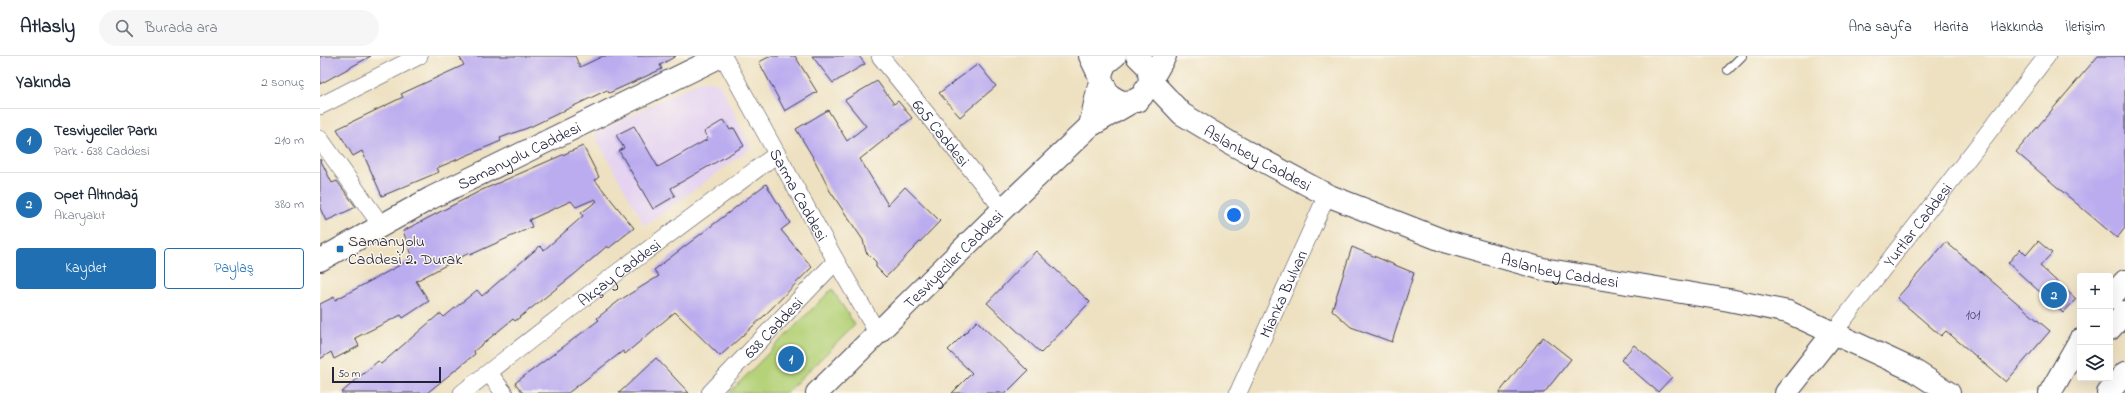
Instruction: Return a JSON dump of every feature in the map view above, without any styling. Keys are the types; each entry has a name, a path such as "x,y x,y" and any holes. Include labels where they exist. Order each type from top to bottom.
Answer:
{"street":[{"path":"320,106 419,56"},
{"name":"Sarma Caddesi","path":"722,56 877,332"},
{"name":"Samanyolu Caddesi","path":"320,260 431,198 722,56"},
{"name":"605 Caddesi","path":"880,56 1002,209"},
{"path":"1090,56 1103,88 1114,99 1121,102 1135,100 1182,114"},
{"path":"1090,126 1102,72 1106,64 1115,56"},
{"path":"1138,56 1148,67 1150,80 1182,114"},
{"name":"Tesviyeciler Caddesi","path":"817,393 1002,209 1090,126 1135,100 1147,90 1150,80 1166,56"},
{"name":"Yurtlar Caddesi","path":"1786,393 2043,57"},
{"name":"Aslanbey Caddesi","path":"1182,114 1232,144 1327,195 1447,242 1528,265 1788,312 1834,332 1913,370 1949,393"},
{"path":"320,139 381,226"},
{"name":"Akçay Caddesi","path":"462,393 614,274 777,154"},
{"name":"Mianka Bulvarı","path":"1238,393 1327,195"},
{"name":"638 Caddesi","path":"710,393 836,261"},
{"path":"2113,295 2125,281"},
{"path":"2050,393 2077,345"},
{"path":"2054,393 2077,366"},
{"path":"489,373 504,393"},
{"path":"2108,393 2125,373"}],"lane":[{"path":"1728,70 1742,56"}],"shaded area":[{"path":"700,81 713,81 721,86 751,148 645,226 594,134"}],"green space":[{"path":"832,289 855,325 786,393 729,393"}],"building":[{"path":"320,56 371,56 320,84"},
{"path":"459,56 575,56 580,67 603,56 676,56 660,65 662,69 609,93 607,90 530,127 500,138 501,141 437,168 439,172 382,196 362,151 353,156 337,129 403,97 401,94 464,65"},
{"path":"771,56 795,56 817,92 785,111 759,62"},
{"path":"812,56 859,56 865,64 833,83"},
{"path":"2098,56 2125,56 2125,228 2117,238 2016,152"},
{"path":"978,64 996,86 960,117 939,93"},
{"path":"877,81 894,104 898,101 912,118 860,159 888,205 905,187 940,221 886,277 876,267 876,262 866,252 863,240 830,191 814,159 796,129 828,110 847,141 866,126 845,100"},
{"path":"724,120 730,130 734,128 744,146 671,188 675,196 653,209 619,151 624,148 616,135 634,126 658,167 708,139 704,132"},
{"path":"583,146 599,177 595,180 634,228 609,248 607,246 576,273 515,321 513,319 474,351 475,354 427,393 341,393 378,361 381,364 438,315 441,314 444,317 477,290 482,296 540,246 544,250 583,216 581,213 597,201 595,199 576,207 571,201 529,220 532,227 470,255 469,253 416,281 429,301 403,318 401,315 355,338 359,346 334,359 331,352 320,359 320,304 334,297 335,300 413,258 403,231 482,190"},
{"path":"320,159 332,183 337,181 356,207 326,221 320,208"},
{"path":"766,184 790,223 781,230 812,267 763,317 720,356 675,312 625,354 623,351 568,393 523,393 515,383 599,320 597,318 620,300 659,276 654,270"},
{"path":"2038,241 2052,253 2040,266 2076,299 2063,313 2008,263 2020,249 2026,255"},
{"path":"1946,242 2050,331 2006,382 1946,331 1941,336 1897,298"},
{"path":"1352,247 1414,273 1392,342 1351,327 1332,310"},
{"path":"1036,251 1090,302 1041,353 987,303"},
{"path":"977,321 1028,371 1006,393 952,393 972,373 948,350"},
{"path":"1543,337 1571,359 1544,393 1499,393"},
{"path":"1634,345 1672,377 1658,392 1621,360"},
{"path":"656,358 689,393 619,393"}],"place":[{"name":"Samanyolu Caddesi 2. Durak","path":"340,249"},
{"name":"Opet Altındağ","path":"2054,295"},
{"name":"Tesviyeciler Parkı","path":"791,359"}]}
